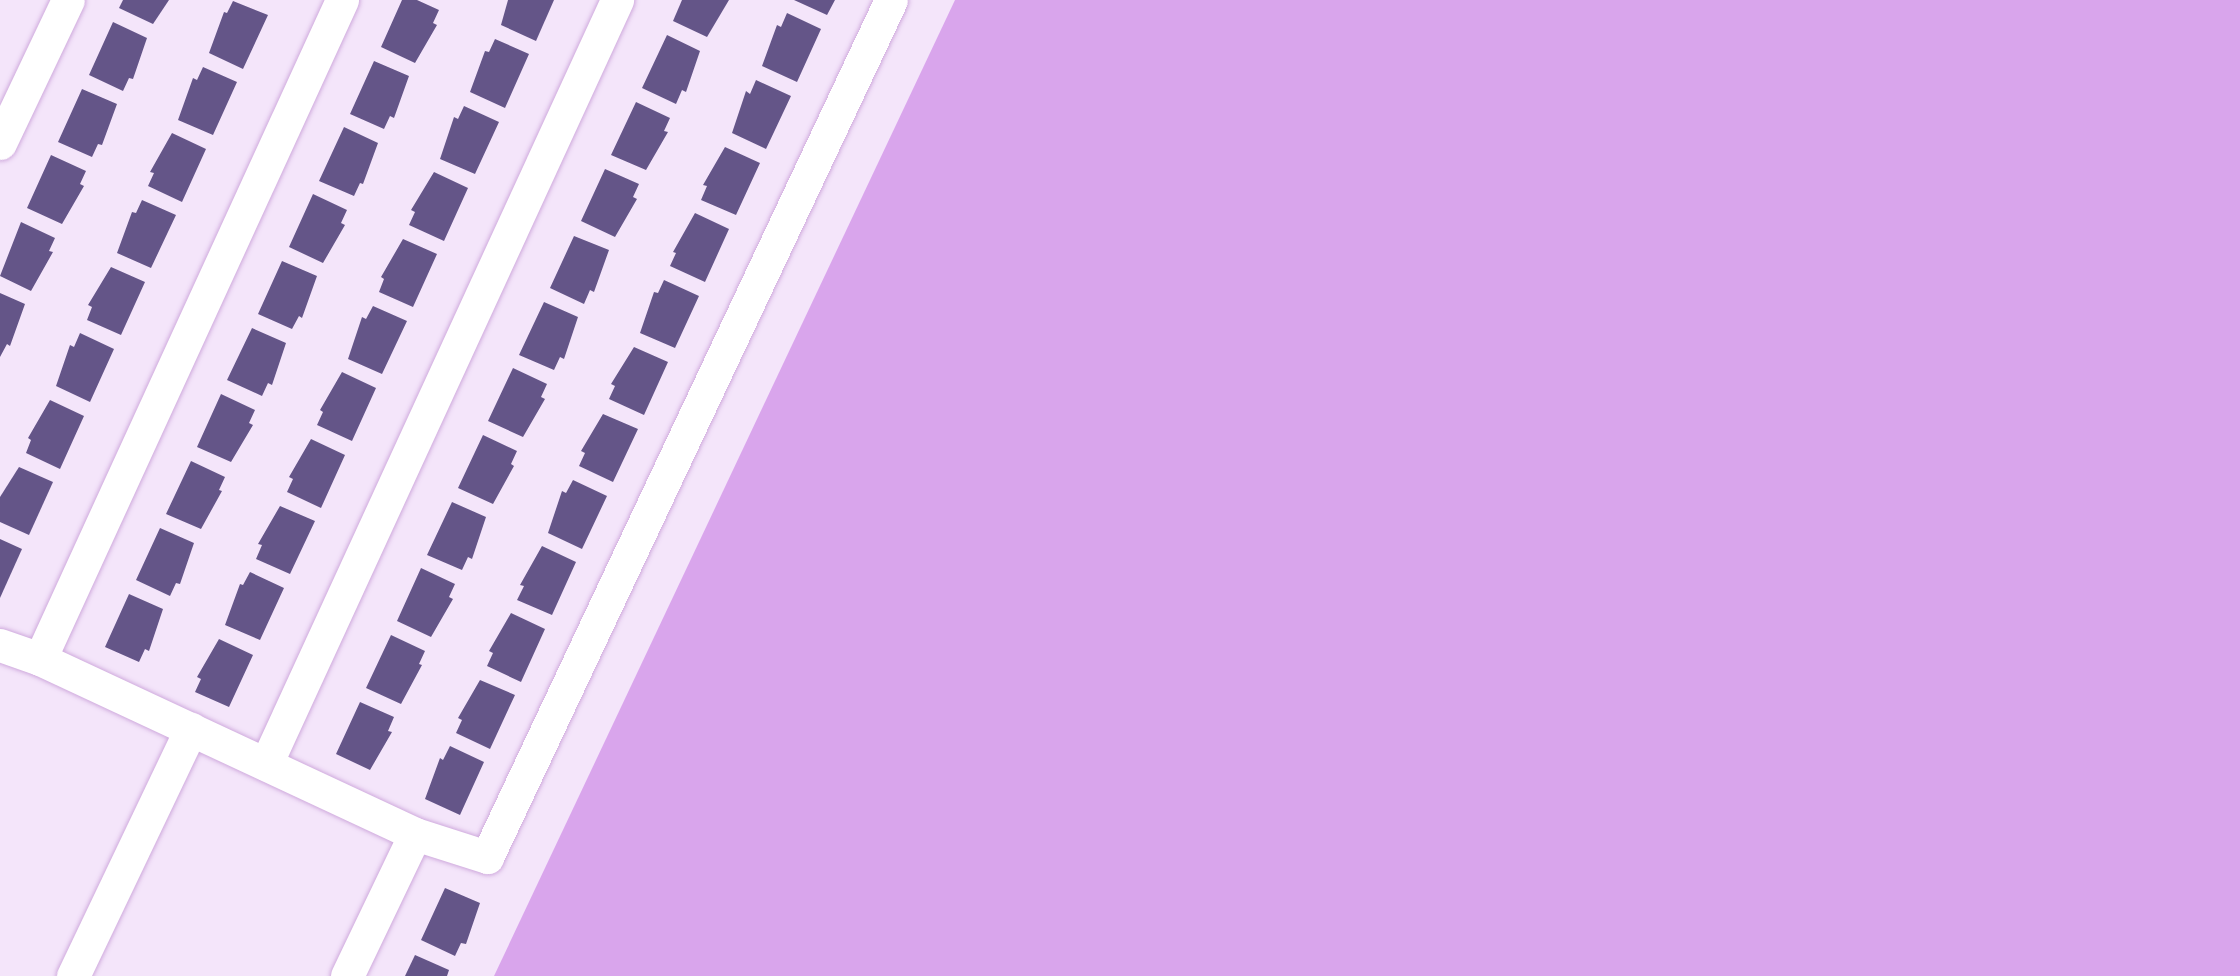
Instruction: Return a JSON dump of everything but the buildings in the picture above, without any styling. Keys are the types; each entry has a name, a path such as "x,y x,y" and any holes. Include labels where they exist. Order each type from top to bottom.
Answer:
{"street":[{"path":"0,143 68,0"},
{"path":"40,659 342,0"},
{"path":"266,764 617,0"},
{"path":"0,645 40,659 415,834 488,857 891,0"},
{"path":"73,976 191,729"},
{"path":"347,976 415,834"}],"shaded area":[{"path":"955,0 2240,0 2240,976 494,976"}]}
